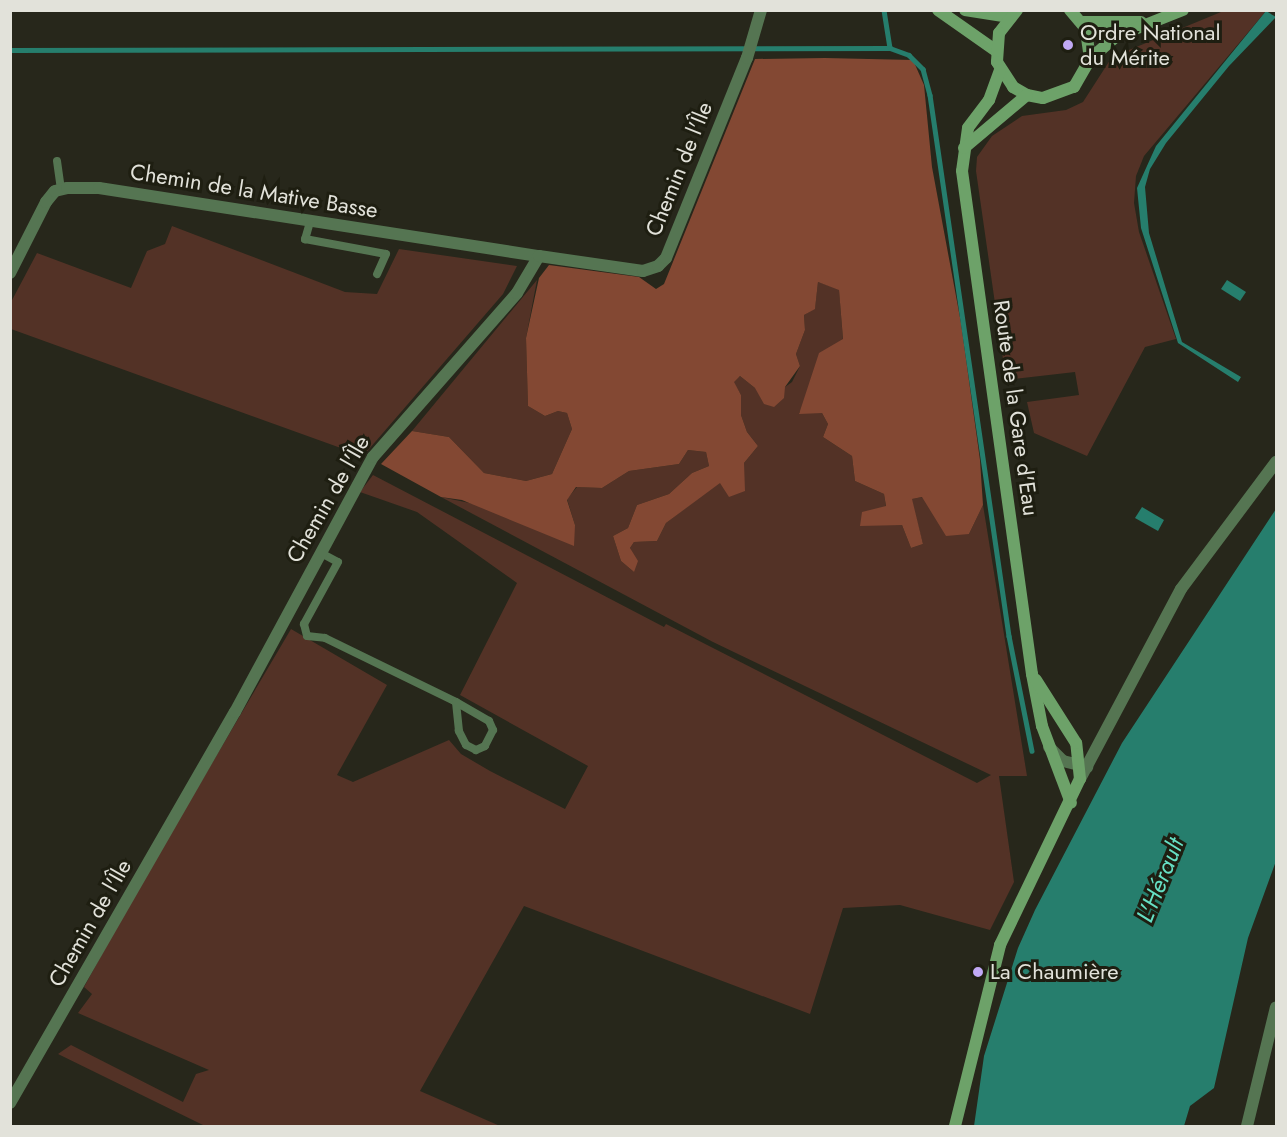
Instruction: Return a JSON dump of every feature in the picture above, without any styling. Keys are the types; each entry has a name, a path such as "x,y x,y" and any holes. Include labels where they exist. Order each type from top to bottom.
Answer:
{"main road":[{"path":"938,10 995,51"},
{"path":"964,10 1013,14"},
{"path":"1013,14 999,33 995,51 1000,70 1013,87 1027,95 1043,98 1064,93 1081,79 1090,58 1089,38 1083,22 1070,10"},
{"path":"1090,58 1115,37 1149,21 1183,10"},
{"path":"1083,22 1149,21"},
{"name":"Route de la Gare d'Eau","path":"1000,70 989,99 968,128 964,148 963,183 1032,674 1049,746 1071,804"},
{"path":"964,148 1027,95"},
{"name":"Route de la Gare d'Eau","path":"1032,674 1076,743 1083,771"},
{"path":"955,1126 1000,945 1071,804 1083,771"}],"street":[{"name":"Chemin de l'Île","path":"10,1103 235,712 373,457 517,293 540,256 643,271 658,267 666,258 752,46 761,10"},
{"name":"Chemin de la Mative Basse","path":"61,190 99,188 540,256"},
{"path":"10,273 46,202 61,190"},
{"path":"1049,746 1063,761 1083,771 1180,589 1276,462"},
{"path":"1247,1126 1276,1007"}],"lane":[{"path":"57,161 61,190"},
{"path":"310,222 305,239 386,254 377,274"},
{"path":"321,553 338,562 304,624 307,636 325,638 456,702 489,721 493,730 485,746 476,750 466,745 459,731 456,702"}],"shaded area":[{"path":"1266,11 1144,156 1136,176 1134,203 1139,232 1176,339 1145,347 1087,456 1034,433 1027,402 1079,395 1075,372 1006,380 976,171 977,157 992,136 1022,116 1066,110 1083,102 1112,57 1221,12"},
{"path":"755,59 913,60 924,85 932,167 961,323 980,460 983,505 969,534 946,536 922,497 912,499 923,544 911,548 902,525 860,526 862,512 886,506 884,494 855,481 852,456 823,437 828,424 822,413 799,414 819,353 843,339 839,290 818,282 815,309 804,315 805,330 796,354 800,366 785,387 784,398 774,407 764,404 755,388 740,376 734,382 741,395 741,415 747,432 758,446 744,463 745,491 729,497 720,483 666,523 657,541 634,542 630,548 638,561 634,572 621,561 613,536 628,528 637,505 669,494 692,473 709,466 706,452 688,450 679,464 629,471 602,488 576,487 567,500 575,525 574,546 462,500 441,497 381,464 412,431 449,437 484,473 526,481 552,474 572,429 567,413 558,411 545,416 528,406 526,338 539,278 549,265 639,277 656,289 664,284"},
{"path":"172,226 345,292 377,294 399,249 517,266 503,294 363,456 11,329 11,302 37,253 131,288 147,251 165,244"},
{"path":"537,280 526,338 528,406 545,416 558,411 567,413 572,429 552,474 526,481 484,473 449,437 412,431"},
{"path":"818,282 839,289 843,340 799,413 822,413 828,424 823,437 852,456 855,481 884,494 886,507 902,525 911,548 923,544 911,499 923,497 969,534 983,505 1027,776 999,776 1014,882 990,930 900,905 843,908 810,1014 524,906 420,1091 500,1126 205,1126 58,1054 71,1045 183,1102 196,1074 209,1070 78,1013 92,994 84,987 135,894 291,629 387,685 337,775 353,782 449,740 461,754 565,809 588,766 460,695 517,583 417,512 360,492 373,475 664,627 666,624 977,783 991,775 713,642 441,497 575,525 567,499 577,487 602,488 629,471 679,464 688,450 706,452 709,466 692,473 669,494 637,505 628,528 613,536 621,561 634,572 630,548 634,542 657,541 666,523 744,463 758,446 747,432 741,415 741,395 733,382 740,376 755,388 785,387 792,382 800,366 796,354 805,330 804,315 815,308"}],"water":[{"path":"1266,11 1276,17 1229,66 1166,143 1150,169 1145,187 1149,233 1182,342 1241,377 1238,382 1178,343 1141,228 1137,188 1156,146"},
{"path":"1227,280 1246,292 1240,301 1221,289"},
{"path":"1142,507 1164,520 1158,531 1135,518"},
{"name":"L'Hérault","path":"1276,509 1276,861 1248,938 1214,1088 1190,1106 1184,1126 974,1126 984,1056 1018,948 1035,910 1122,743"}],"waterway":[{"path":"884,10 890,48"},
{"path":"10,50 890,48 909,55 923,69 930,95 1009,636 1032,751"}],"place":[{"name":"Ordre National du Mérite","path":"1068,45"},
{"name":"La Chaumière","path":"978,972"}]}
